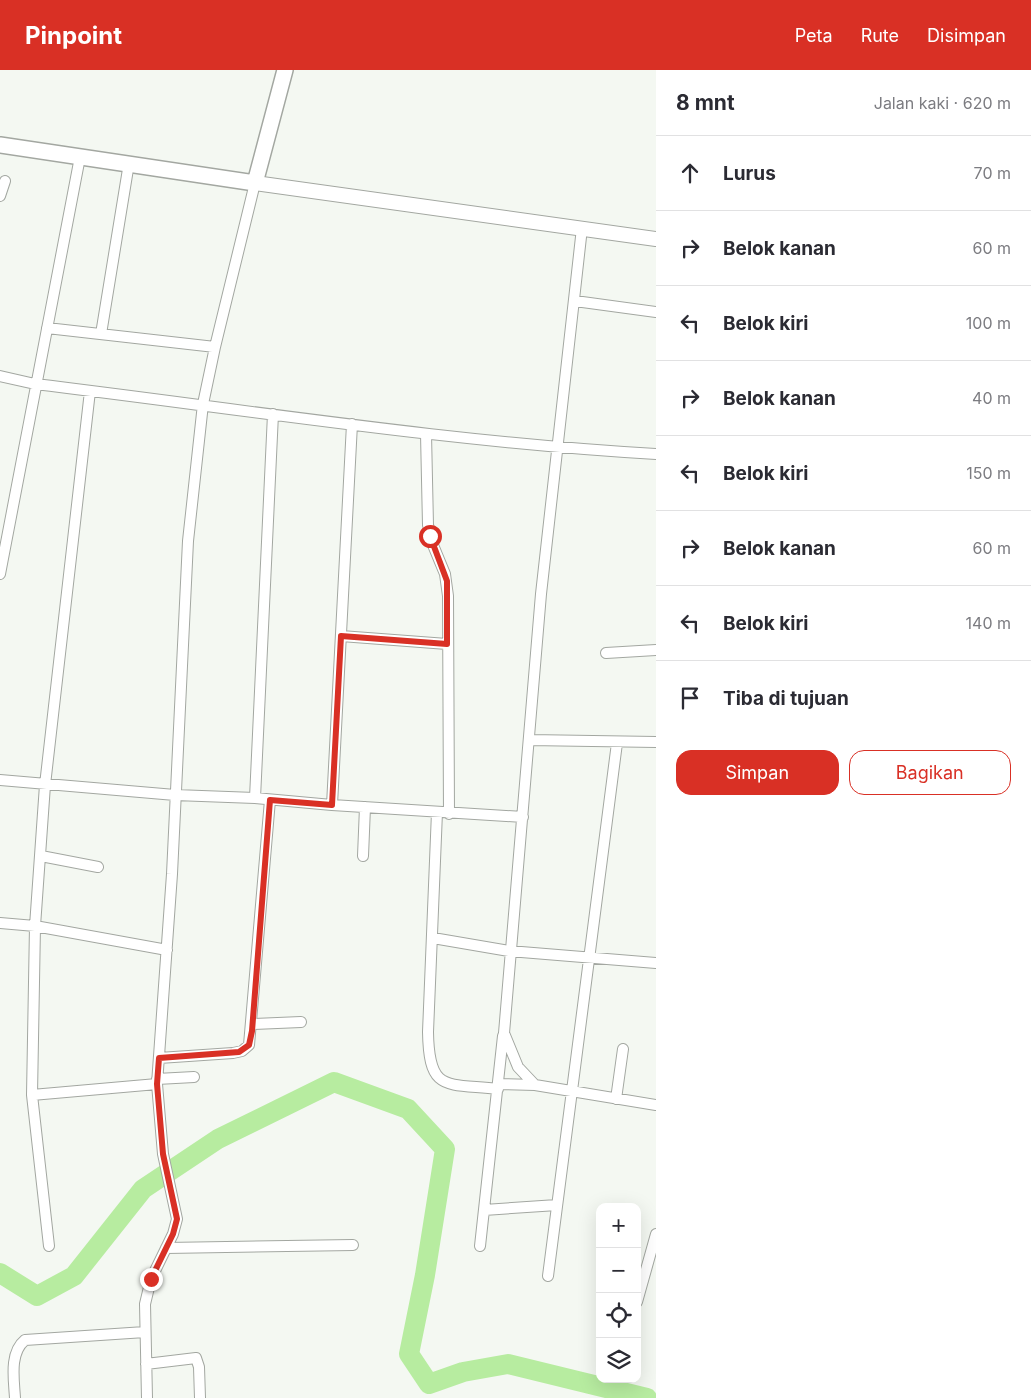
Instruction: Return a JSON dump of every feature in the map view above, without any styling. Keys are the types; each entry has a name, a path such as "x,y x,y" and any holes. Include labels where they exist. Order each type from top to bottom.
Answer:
{"main road":[{"path":"255,183 285,70"},
{"path":"0,145 656,239"}],"street":[{"path":"0,574 3,543 80,156"},
{"path":"101,334 129,163"},
{"path":"0,196 5,181"},
{"path":"148,1398 145,1332 147,1292 177,1223 177,1212 163,1154 157,1081 167,950 188,541 204,404 215,347 255,183"},
{"path":"480,1246 504,1033 509,951 523,817 541,594 582,228"},
{"path":"574,301 656,312"},
{"path":"47,328 215,347"},
{"path":"0,376 35,384 204,404 426,434 557,448 656,454"},
{"path":"49,1246 32,1095 35,926 45,785 90,391"},
{"path":"255,798 272,414"},
{"path":"332,805 352,424"},
{"path":"426,434 428,524 433,545 447,581 449,814"},
{"path":"341,636 447,644"},
{"path":"606,653 656,650"},
{"path":"529,740 617,743 656,742"},
{"path":"548,1276 588,958 605,848 617,743"},
{"path":"0,780 175,795 255,798 364,808 523,817"},
{"path":"159,1058 242,1051 251,1042 270,800"},
{"path":"363,856 364,808"},
{"path":"437,812 428,1055 433,1072 438,1079 445,1083 535,1086 656,1105"},
{"path":"41,856 98,867"},
{"path":"0,924 35,926 167,950"},
{"path":"433,938 509,951 656,963"},
{"path":"252,1024 301,1022"},
{"path":"504,1033 518,1068 535,1086"},
{"path":"616,1099 623,1049"},
{"path":"32,1095 194,1077"},
{"path":"484,1210 557,1205"},
{"path":"640,1293 656,1234"},
{"path":"166,1248 353,1244"},
{"path":"15,1398 15,1356 19,1345 25,1340 145,1332"},
{"path":"146,1364 196,1358 199,1367 200,1398"}],"waterway":[{"path":"0,1273 37,1296 74,1276 143,1189 218,1139 334,1082 408,1109 445,1149 425,1275 409,1354 429,1384 463,1372 508,1364 647,1398"}],"route":[{"path":"151,1279 177,1223 177,1212 163,1154 160,1131 157,1084 159,1058 239,1052 248,1048 252,1038 260,907 270,800 332,805 341,636 447,644 448,596 446,574 430,536"}]}
